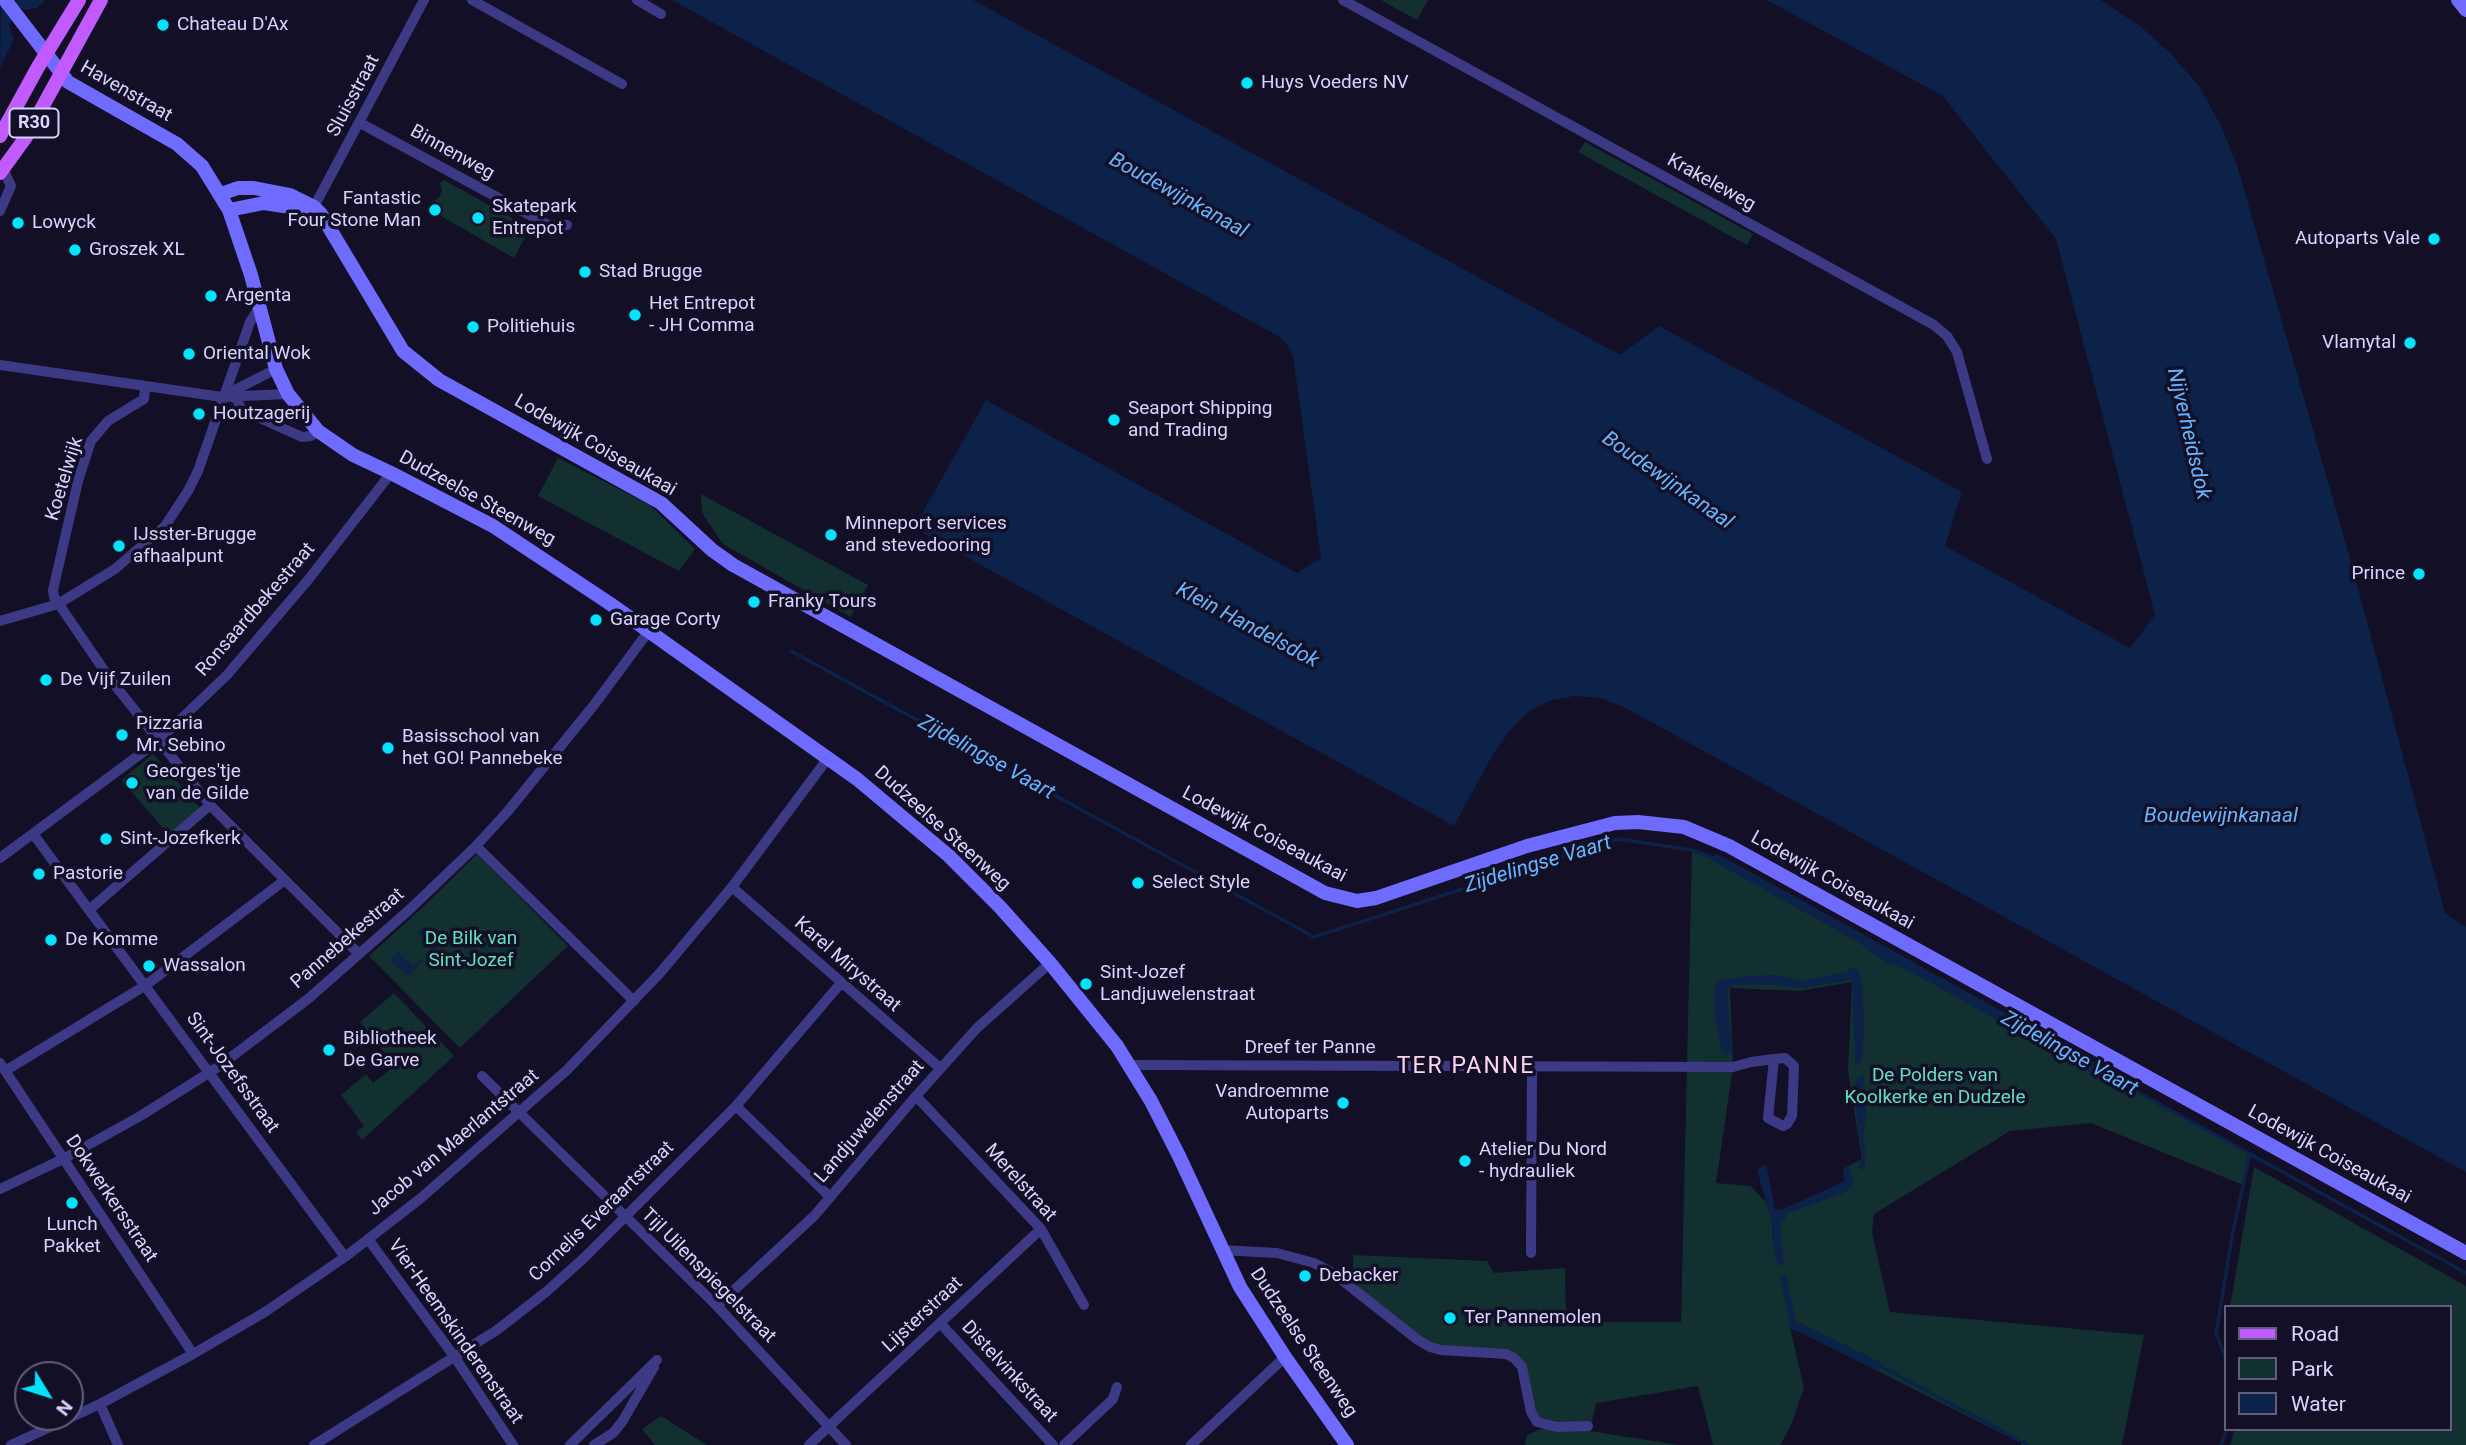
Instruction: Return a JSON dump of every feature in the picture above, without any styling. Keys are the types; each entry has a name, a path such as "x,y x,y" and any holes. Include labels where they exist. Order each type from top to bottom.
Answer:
{"main road":[{"name":"R30","path":"0,136 79,0"},
{"name":"R30","path":"2,171 26,137 101,0"}],"street":[{"name":"Havenstraat","path":"5,0 61,75 73,86 177,144 202,166 229,210"},
{"name":"Sluisstraat","path":"311,211 424,0"},
{"path":"472,0 622,84"},
{"path":"636,0 662,14"},
{"name":"Krakeleweg","path":"1343,0 1934,325 1947,336 1957,352 1987,459"},
{"path":"2458,0 2466,10"},
{"name":"Binnenweg","path":"360,122 550,226 568,225"},
{"path":"0,211 11,186 2,171"},
{"path":"221,194 238,188 254,188 290,195 311,211"},
{"path":"229,210 264,203 311,211"},
{"name":"Dudzeelse Steenweg","path":"229,210 276,369 288,394 318,431 353,456 391,472 524,544 857,779 949,856 1000,907 1050,963 1130,1065 1179,1156 1240,1287 1285,1357 1348,1445"},
{"name":"Lodewijk Coiseaukaai","path":"311,211 321,214 403,351 439,380 661,503 712,550 733,565 1325,893 1357,901 1376,898 1527,846 1615,823 1638,822 1684,827 1729,846 2466,1253"},
{"path":"0,621 58,604 115,569 165,526 198,471 250,322 259,309"},
{"path":"0,365 222,397 288,394"},
{"path":"222,397 276,369"},
{"name":"Koetelwijk","path":"58,604 53,590 78,481 91,441 108,421 144,400 145,387"},
{"path":"235,396 242,410 302,437 311,436 318,431"},
{"name":"Ronsaardbekestraat","path":"0,858 158,741 226,675 308,580 391,472"},
{"path":"58,604 110,679 210,805 359,954"},
{"name":"Pannebekestraat","path":"0,1189 63,1159 142,1115 209,1073 308,999 476,846 594,705 648,632"},
{"name":"Jacob van Maerlantstraat","path":"11,1445 100,1404 193,1354 284,1300 421,1198 566,1070 634,1001 732,887 828,758"},
{"path":"89,910 210,805"},
{"name":"Sint-Jozefsstraat","path":"34,835 345,1257"},
{"path":"476,846 634,1001"},
{"path":"2,1067 146,985 285,880"},
{"name":"Karel Mirystraat","path":"732,887 940,1068"},
{"name":"Landjuwelenstraat","path":"717,1306 815,1215 977,1028 1050,963"},
{"name":"Cornelis Everaartstraat","path":"314,1445 496,1330 546,1293 736,1106 841,983"},
{"path":"1785,1058 1794,1066 1792,1116 1783,1126 1768,1118 1774,1059 1785,1058"},
{"name":"Dreef ter Panne","path":"1130,1065 1733,1067 1774,1059"},
{"path":"1531,1253 1532,1066"},
{"name":"Dokwerkersstraat","path":"2,1067 193,1354"},
{"name":"Tijl Uilenspiegelstraat","path":"482,1076 717,1306 846,1445"},
{"name":"Merelstraat","path":"916,1096 1041,1230 1084,1305"},
{"path":"736,1106 829,1196"},
{"name":"Lijsterstraat","path":"809,1445 1041,1230"},
{"name":"Vier-Heemskinderenstraat","path":"368,1239 454,1356 513,1445"},
{"path":"1221,1250 1277,1253 1314,1263 1333,1273 1430,1347 1506,1354 1522,1367 1531,1412 1537,1422 1557,1427 1588,1426"},
{"name":"Distelvinkstraat","path":"940,1323 1053,1445"},
{"path":"1191,1445 1285,1357"},
{"path":"570,1445 657,1360 648,1381 622,1422 613,1433 594,1445"},
{"path":"1065,1445 1114,1399 1117,1387"},
{"path":"100,1404 118,1445"}],"green space":[{"path":"1381,0 1428,0 1417,20"},
{"path":"1585,142 1753,234 1747,245 1578,152"},
{"name":"Skatepark Entrepot","path":"444,180 530,228 514,258 427,208 440,196 440,183"},
{"path":"558,458 650,505 695,549 679,571 538,496"},
{"path":"701,494 868,585 851,617 723,544 702,513"},
{"path":"153,754 200,808 169,835 121,780"},
{"name":"De Polders van Koolkerke en Dudzele","path":"1692,850 1711,856 2250,1154 2243,1185 2091,1123 2010,1131 1874,1214 1872,1233 1890,1312 2144,1335 2122,1445 2021,1445 1790,1327 1804,1388 1790,1428 1780,1445 1713,1445 1698,1386 1596,1403 1590,1431 1679,1445 1525,1445 1527,1435 1546,1427 1537,1422 1525,1380 1514,1358 1430,1347 1353,1288 1353,1255 1487,1261 1494,1273 1565,1268 1566,1322 1681,1322","holes":["1852,982 1848,1070 1862,1159 1843,1169 1845,1181 1777,1214 1751,1186 1716,1183 1733,1067 1730,988 1799,991"]},
{"name":"De Bilk van Sint-Jozef","path":"477,854 568,946 460,1048 369,956"},
{"path":"394,993 454,1056 362,1140 356,1132 364,1126 341,1095 366,1074 373,1083 395,1066 360,1022"},
{"path":"2254,1167 2466,1286 2466,1445 2230,1445 2234,1431 2452,1431 2452,1305 2230,1305"},
{"path":"661,1416 707,1445 655,1445 642,1429"}],"water":[{"path":"1,0 45,0 37,8 21,8 9,24 14,39 0,68"},
{"name":"Boudewijnkanaal","path":"672,0 973,0 1620,355 1659,326 1962,492 1945,546 2130,648 2155,615 2056,239 1943,96 1767,0 2101,0 2140,26 2170,53 2199,86 2221,126 2237,165 2349,555 2445,913 2466,927 2466,1172 1624,707 1600,698 1575,696 1552,700 1531,710 1511,729 1493,754 1454,826 914,528 986,400 1297,573 1321,558 1293,355 1287,344 1278,336"},
{"path":"1716,854 2110,1071 2104,1080 1924,979 1886,963 1858,942 1711,860"},
{"path":"423,928 440,945 428,957 425,955 432,948 417,933"},
{"path":"398,952 413,966 422,958 424,960 408,976 390,960"},
{"path":"1856,968 1862,978 1864,1026 1862,1059 1858,1064 1855,1062 1852,980 1801,988 1733,985 1727,990 1732,1052 1728,1055 1722,1052 1716,1023 1716,983 1748,976 1777,975 1801,981 1846,972"},
{"path":"1864,1075 1865,1168 1860,1171 1858,1163 1863,1158 1853,1092 1858,1076"},
{"path":"1766,1164 1775,1209 1781,1210 1845,1181 1843,1169 1849,1167 1853,1180 1853,1187 1843,1193 1786,1214 1785,1220 1780,1223 1784,1264 1778,1266 1772,1241 1772,1222 1757,1170"},
{"path":"1780,1275 1786,1275 1796,1321 1882,1363 1878,1371 1797,1330 1791,1330"}],"waterway":[{"name":"Zijdelingse Vaart","path":"791,651 1314,937 1618,839 1692,850 1717,859"},
{"name":"Zijdelingse Vaart","path":"2103,1073 2466,1273"},
{"path":"2224,1353 2216,1334 2233,1231 2250,1154"},
{"path":"1880,1366 2028,1445"},
{"path":"2221,1445 2226,1431"}],"place":[{"name":"Chateau D'Ax","path":"163,25"},
{"name":"Huys Voeders NV","path":"1247,83"},
{"name":"Fantastic Four Stone Man","path":"435,210"},
{"name":"Skatepark Entrepot","path":"478,218"},
{"name":"Lowyck","path":"18,223"},
{"name":"Autoparts Vale","path":"2434,239"},
{"name":"Groszek XL","path":"75,250"},
{"name":"Stad Brugge","path":"585,272"},
{"name":"Argenta","path":"211,296"},
{"name":"Het Entrepot - JH Comma","path":"635,315"},
{"name":"Politiehuis","path":"473,327"},
{"name":"Vlamytal","path":"2410,343"},
{"name":"Oriental Wok","path":"189,354"},
{"name":"Houtzagerij","path":"199,414"},
{"name":"Seaport Shipping and Trading","path":"1114,420"},
{"name":"Minneport services and stevedooring","path":"831,535"},
{"name":"IJsster-Brugge afhaalpunt","path":"119,546"},
{"name":"Prince","path":"2419,574"},
{"name":"Franky Tours","path":"754,602"},
{"name":"Garage Corty","path":"596,620"},
{"name":"De Vijf Zuilen","path":"46,680"},
{"name":"Pizzaria Mr. Sebino","path":"122,735"},
{"name":"Basisschool van het GO! Pannebeke","path":"388,748"},
{"name":"Georges'tje van de Gilde","path":"132,783"},
{"name":"Sint-Jozefkerk","path":"106,839"},
{"name":"Pastorie","path":"39,874"},
{"name":"Select Style","path":"1138,883"},
{"name":"De Komme","path":"51,940"},
{"name":"Wassalon","path":"149,966"},
{"name":"Sint-Jozef Landjuwelenstraat","path":"1086,984"},
{"name":"Bibliotheek De Garve","path":"329,1050"},
{"name":"Vandroemme Autoparts","path":"1343,1103"},
{"name":"Atelier Du Nord - hydrauliek","path":"1465,1161"},
{"name":"Lunch Pakket","path":"72,1203"},
{"name":"Debacker","path":"1305,1276"},
{"name":"Ter Pannemolen","path":"1450,1318"}],"district":[{"name":"TER PANNE","path":"1466,1067"}],"water label":[{"name":"Nijverheidsdok","path":"2188,434"},
{"name":"Klein Handelsdok","path":"1247,626"}]}
